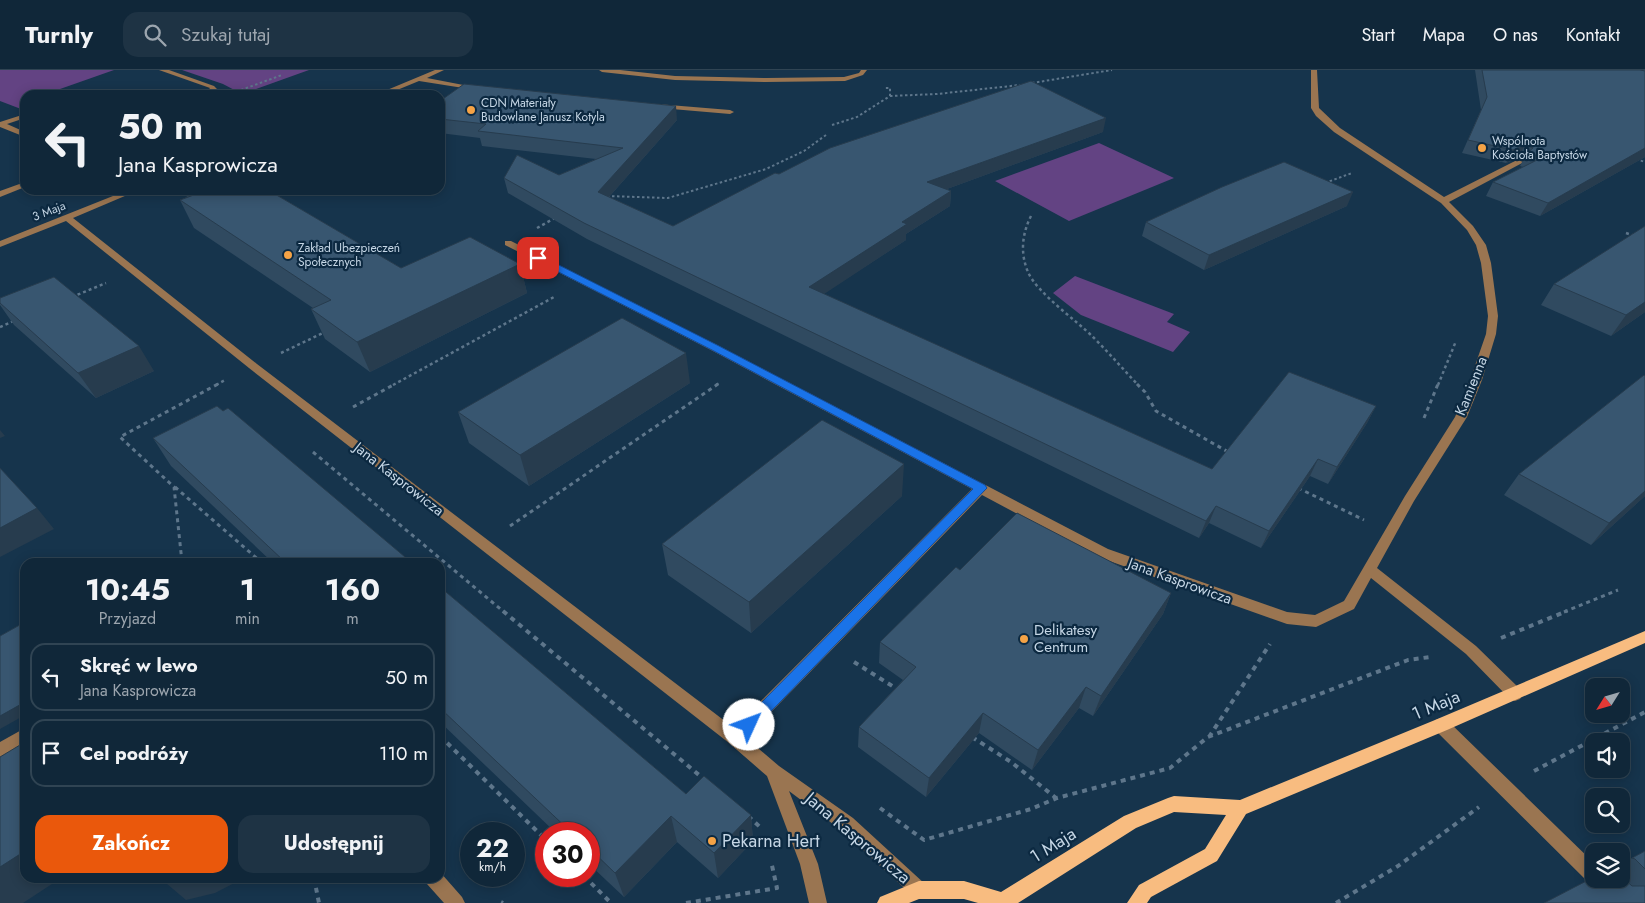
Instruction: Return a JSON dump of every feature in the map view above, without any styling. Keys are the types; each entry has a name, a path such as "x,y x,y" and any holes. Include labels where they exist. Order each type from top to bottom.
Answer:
{"main road":[{"name":"1 Maja","path":"1007,902 1130,822 1174,804 1240,808 1515,694 1645,637"},
{"path":"1136,903 1145,891 1211,855 1240,808"},
{"path":"886,903 919,890 964,890 1007,902"}],"street":[{"path":"162,70 212,87 214,90"},
{"path":"392,90 441,70"},
{"path":"602,70 648,76 730,80 838,79 856,76 864,70"},
{"path":"648,76 660,70"},
{"name":"Kamienna","path":"1314,70 1315,108 1319,114 1337,130 1444,201 1470,228 1481,246 1486,263 1493,316 1491,334 1476,380 1460,416 1370,570"},
{"path":"419,79 481,89"},
{"path":"651,106 730,112"},
{"path":"0,124 20,118"},
{"path":"0,124 20,133"},
{"path":"1444,201 1520,162"},
{"path":"0,194 20,186"},
{"name":"3 Maja","path":"0,244 122,195"},
{"name":"Jana Kasprowicza","path":"67,217 253,366 734,738 773,772 813,798 847,824 919,890"},
{"name":"Jana Kasprowicza","path":"508,243 747,365 1103,553 1203,590 1287,618 1316,621 1349,606 1370,570"},
{"path":"734,738 763,712 981,488"},
{"path":"1370,570 1471,650 1515,694"},
{"path":"1441,725 1585,867"},
{"path":"0,751 20,738"},
{"name":"Jana Kasprowicza","path":"773,772 808,864 818,903"},
{"path":"438,883 456,903"}],"path":[{"path":"1032,84 1112,70"},
{"path":"241,90 282,75"},
{"path":"832,125 857,117 890,96 937,94 1023,85"},
{"path":"249,87 254,90"},
{"path":"882,88 890,88 890,96"},
{"path":"1628,157 1645,162"},
{"path":"1317,186 1353,173"},
{"path":"1031,216 1025,228 1022,252 1028,273 1044,293 1093,337 1145,392 1156,411 1238,457"},
{"path":"1626,233 1639,237"},
{"path":"65,300 111,281 104,275"},
{"path":"351,408 582,281"},
{"path":"0,327 22,318"},
{"path":"1422,423 1456,340"},
{"path":"510,526 747,365"},
{"path":"220,373 227,379 120,437 174,487 257,558"},
{"path":"311,450 440,558"},
{"path":"174,487 182,558"},
{"path":"1297,488 1390,533"},
{"path":"445,562 708,783"},
{"path":"1208,737 1408,660 1471,650 1618,590"},
{"path":"877,805 924,840 1031,809 1057,798 1170,768 1208,737 1287,618"},
{"path":"828,645 903,693"},
{"path":"969,735 1011,762 1057,798"},
{"path":"445,741 535,829"},
{"path":"745,814 764,831"},
{"path":"686,903 777,888 771,860"},
{"path":"315,883 319,903"},
{"path":"595,887 611,903"}],"shaded area":[{"path":"0,70 114,70 57,90 20,90 20,109 0,101"},
{"path":"182,70 309,70 253,90 234,90 223,84"},
{"path":"1099,143 1174,178 1069,221 995,181"},
{"path":"1075,276 1174,314 1167,322 1190,332 1173,352 1081,315 1053,293"}],"building":[{"path":"1482,70 1645,71 1645,148 1548,203 1493,182 1543,157 1527,153 1533,148 1525,145 1513,150 1468,140 1487,97"},
{"path":"1031,81 1106,118 927,182 951,191 902,222 907,224 809,287 1212,469 1289,372 1376,406 1337,467 1318,459 1269,531 1216,506 1206,521 584,223 504,178 517,155 559,175 623,148 478,131 486,124 445,120 445,97 464,84 676,106 598,192 673,226 775,173 779,174 830,148"},
{"path":"1284,162 1353,192 1209,255 1146,222 1222,187"},
{"path":"194,195 277,195 401,268 470,237 520,264 357,342 311,309 331,300 180,200"},
{"path":"1645,226 1645,302 1626,315 1554,284"},
{"path":"54,277 139,346 78,373 0,303 0,298"},
{"path":"622,318 686,353 520,455 458,412"},
{"path":"1644,375 1645,491 1609,523 1519,474"},
{"path":"217,406 223,411 228,408 406,558 281,558 153,438"},
{"path":"822,420 904,464 749,602 662,544"},
{"path":"0,468 37,508 0,528"},
{"name":"Delikatesy Centrum","path":"1017,513 1171,593 1101,696 1086,687 1038,750 983,713 929,778 859,727 916,667 880,642 956,567 960,570"},
{"path":"445,591 686,794 704,776 751,815 714,853 671,816 615,873 600,859 600,822 560,822 445,713"},
{"path":"20,625 20,705 0,716 0,636"},
{"path":"20,745 20,854 0,867 0,757"},
{"path":"1645,851 1645,869 1632,858"},
{"path":"1585,882 1585,888 1630,888 1630,884 1632,886 1645,886 1645,903 1544,903"}],"place":[{"name":"CDN Materiały Budowlane Janusz Kotyla","path":"471,110"},
{"name":"Wspólnota Kościoła Baptystów","path":"1482,148"},
{"name":"Zakład Ubezpieczeń Społecznych","path":"288,255"},
{"name":"Delikatesy Centrum","path":"1024,639"},
{"name":"Pekarna Hert","path":"712,841"}],"route":[{"path":"538,258 715,348 981,488 749,725"}]}
